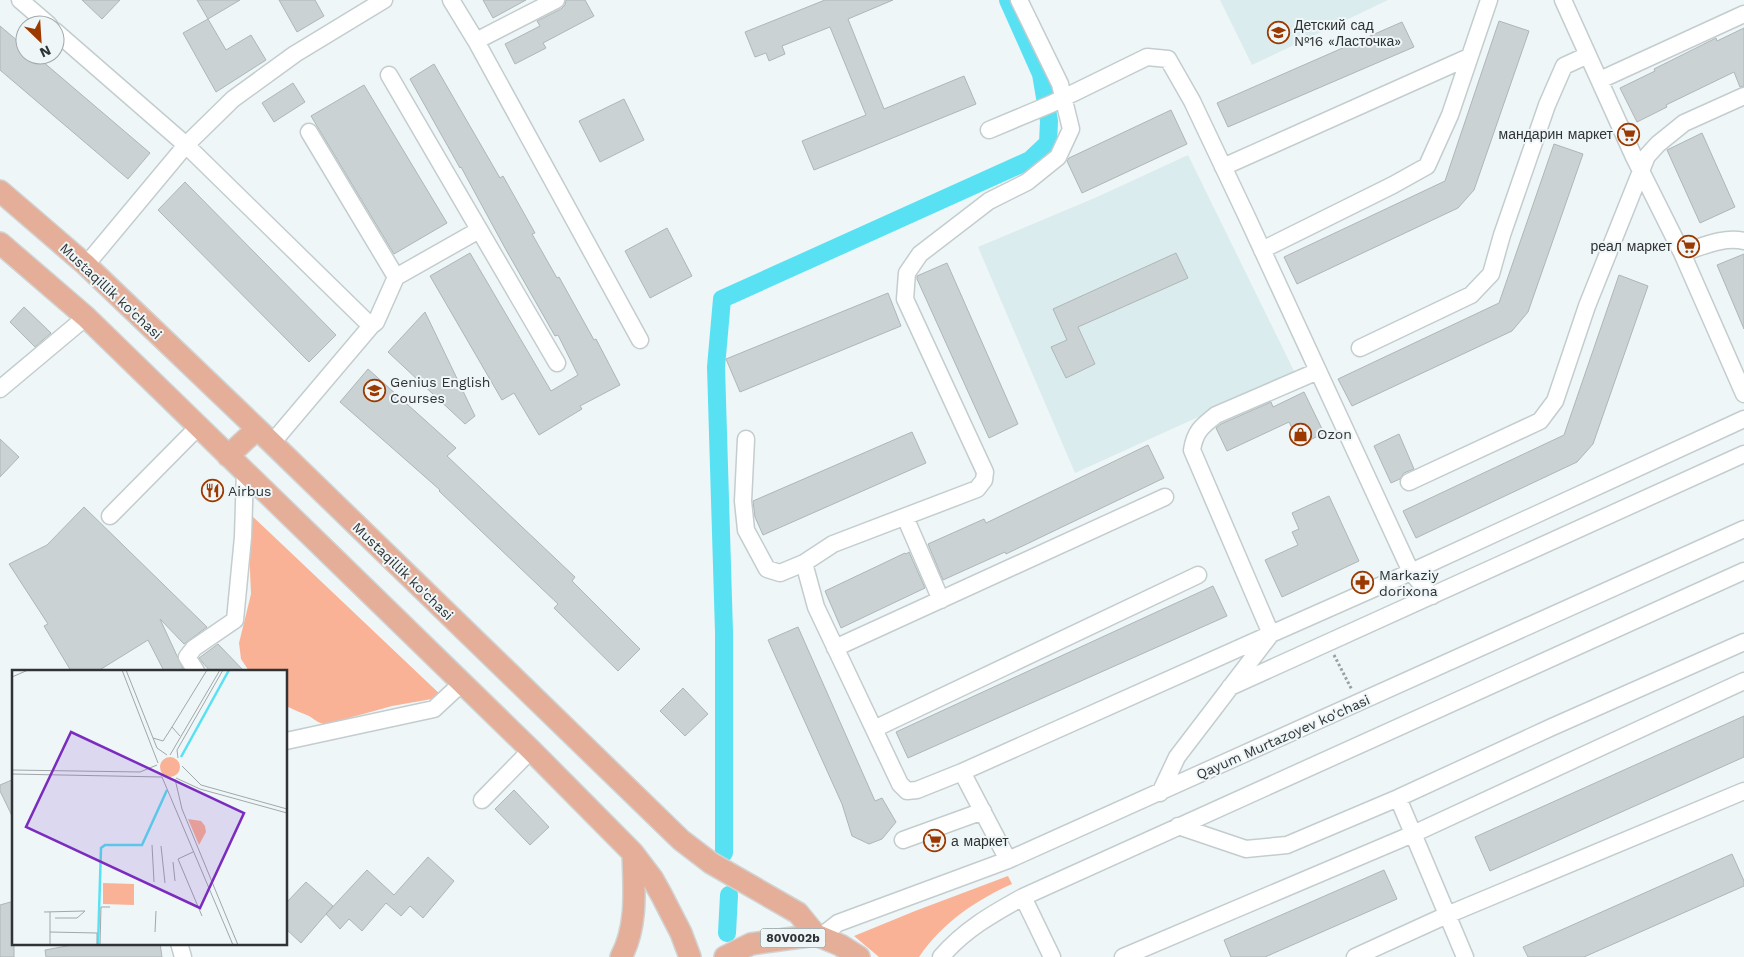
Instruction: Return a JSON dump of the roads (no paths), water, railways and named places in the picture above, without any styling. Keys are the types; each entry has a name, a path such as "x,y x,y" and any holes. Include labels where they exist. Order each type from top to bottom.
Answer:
{"main road":[{"name":"Mustaqillik ko'chasi","path":"0,191 86,266 681,840 711,863 798,912 818,936"},
{"path":"0,243 86,317 531,750 634,853 661,894 681,933 690,957"},
{"path":"228,456 264,436"},
{"path":"621,957 625,950 632,921 634,853"},
{"name":"80V002b","path":"725,957 751,944 818,936 840,945 859,957"}],"street":[{"path":"20,0 37,15"},
{"path":"86,266 186,144 233,99 295,54 384,0"},
{"path":"451,0 476,41 640,340"},
{"path":"476,41 556,0"},
{"path":"746,439 743,501 746,530 767,569 780,573 804,563 833,544 977,489 984,480 985,472 905,299 907,272 920,254 989,201 1027,182 1058,157 1071,129 1058,100 1060,84 1019,0"},
{"path":"1262,250 1393,185 1427,166 1450,115 1489,0"},
{"path":"1563,0 1641,171 1682,253 1744,394"},
{"path":"1600,80 1744,14"},
{"path":"65,40 186,144 371,326"},
{"path":"1360,348 1471,295 1491,274 1502,235 1547,105 1564,66 1588,55"},
{"path":"1223,166 1469,57"},
{"path":"989,130 1033,112 1147,58 1168,59 1192,102 1223,166 1411,572 1432,596"},
{"path":"389,75 558,363"},
{"path":"1409,482 1540,421 1555,401 1587,306 1647,156 1658,144 1684,123 1744,96"},
{"path":"309,132 396,277"},
{"path":"264,436 376,322 396,277 479,230"},
{"path":"1682,253 1714,242 1736,239 1744,241"},
{"path":"0,389 86,317"},
{"path":"1271,634 1192,450 1194,437 1202,426 1216,415 1318,371"},
{"path":"804,563 816,607 900,784 907,791 917,790 962,772 1411,572 1744,419"},
{"path":"110,516 198,427"},
{"path":"1228,688 1744,454"},
{"path":"195,670 187,658 194,648 235,620 243,536 244,471"},
{"path":"835,648 1165,497"},
{"path":"905,517 941,600"},
{"name":"Qayum Murtazoyev ko'chasi","path":"818,936 838,923 1008,860 1359,704 1744,529"},
{"path":"941,957 952,944 980,921 1023,896 1744,571"},
{"path":"874,729 1198,575"},
{"path":"1160,792 1177,757 1271,634"},
{"path":"1178,826 1246,849 1287,845 1398,798 1744,642"},
{"path":"1123,957 1413,834 1744,681"},
{"path":"288,741 434,709 462,683"},
{"path":"482,800 531,750"},
{"path":"962,772 1008,860"},
{"path":"1355,957 1447,916 1744,791"},
{"path":"1398,798 1465,957"},
{"path":"903,840 983,811"},
{"path":"1023,896 1052,957"},
{"path":"179,944 183,957"}],"waterway":[{"path":"724,853 724,632 716,367 722,299 1030,160 1048,143 1049,121 1041,74 1008,0"},
{"path":"727,933 729,895"}],"place":[{"name":"Детский сад №16 «Ласточка»","path":"1278,33"},
{"name":"мандарин маркет","path":"1629,134"},
{"name":"реал маркет","path":"1688,246"},
{"name":"Genius English Courses","path":"374,390"},
{"name":"Ozon","path":"1301,434"},
{"name":"Airbus","path":"212,491"},
{"name":"Markaziy dorixona","path":"1363,583"},
{"name":"а маркет","path":"935,841"}]}
